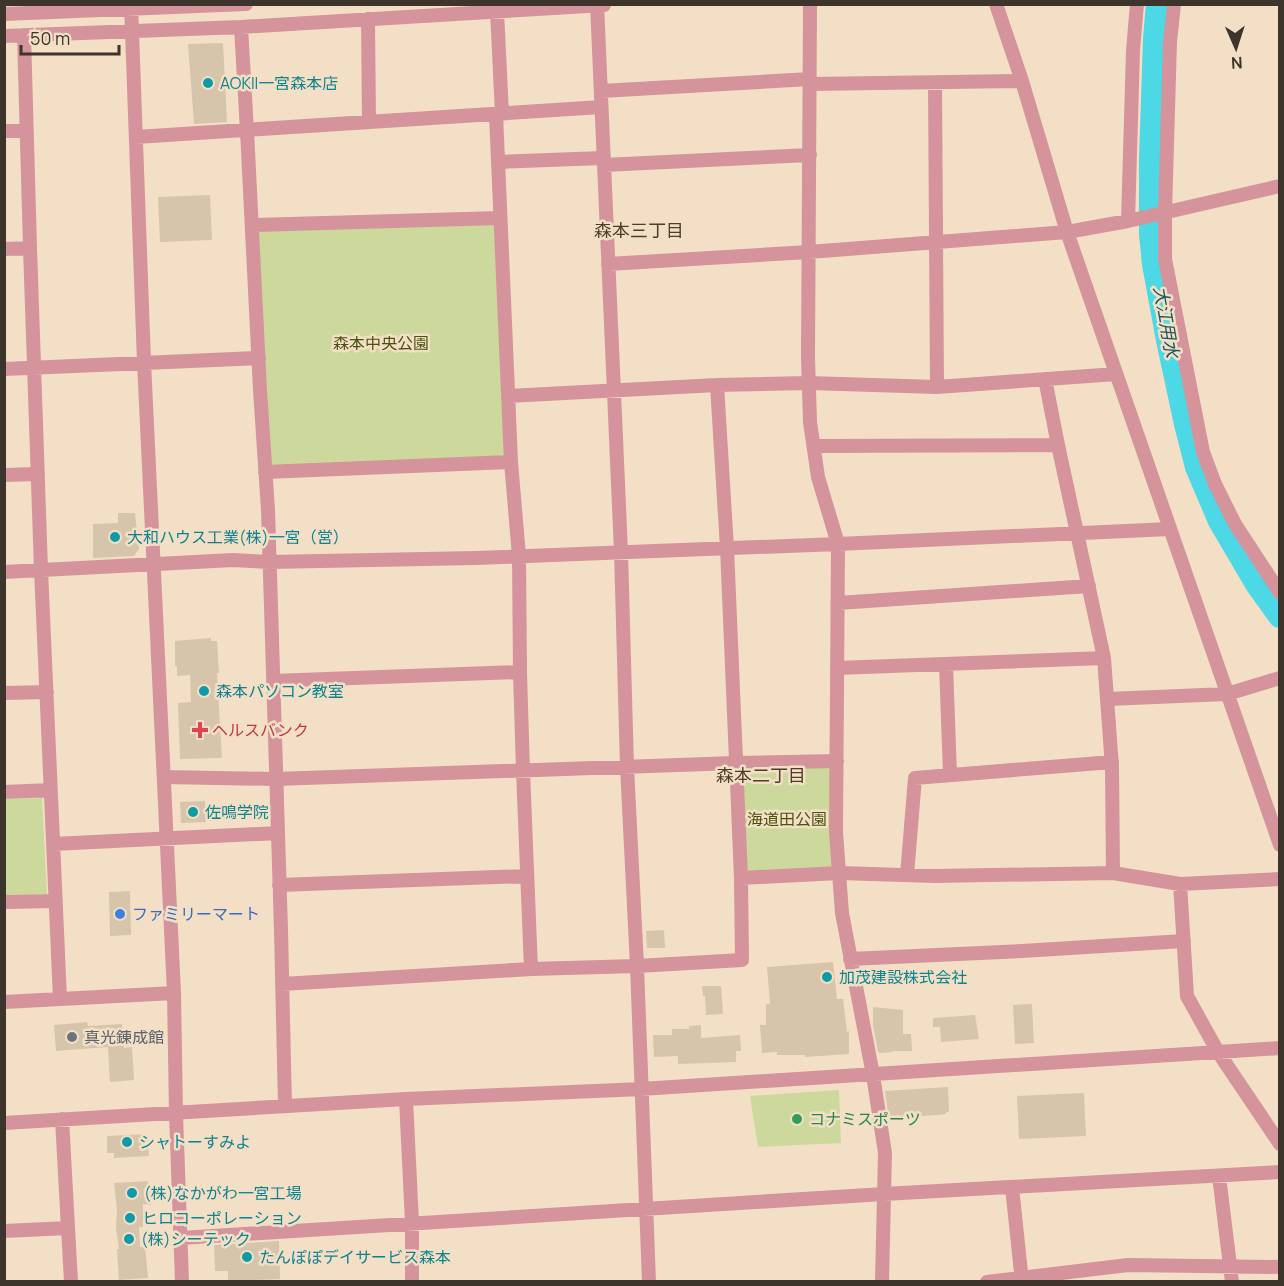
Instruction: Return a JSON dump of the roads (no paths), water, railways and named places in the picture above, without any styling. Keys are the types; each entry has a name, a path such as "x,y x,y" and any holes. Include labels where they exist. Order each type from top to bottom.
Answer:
{"street":[{"path":"4,14 246,4"},
{"path":"4,36 241,27 606,4"},
{"path":"810,4 810,422 818,477 838,544 836,832 842,913 873,1075 885,1154 882,1281"},
{"path":"996,4 1022,81 1067,232 1280,845"},
{"path":"1132,220 1133,50 1137,4"},
{"path":"1174,4 1170,42 1163,212 1165,259 1203,452 1215,484 1235,524 1280,593"},
{"path":"597,5 649,1281"},
{"path":"131,7 144,362 174,993 182,1281"},
{"path":"497,11 498,162 511,462 519,556 522,771 531,969"},
{"path":"368,19 369,122"},
{"path":"241,27 269,562 285,1106"},
{"path":"24,35 41,570 60,999"},
{"path":"600,91 810,82 1022,81"},
{"path":"935,83 937,387"},
{"path":"136,137 601,107"},
{"path":"4,131 26,131"},
{"path":"498,162 810,155"},
{"path":"608,264 809,252 1067,232 1132,220 1280,186"},
{"path":"252,225 500,218"},
{"path":"4,249 30,248"},
{"path":"4,369 259,358"},
{"path":"508,396 717,385 809,383 937,387 1116,374"},
{"path":"1045,379 1104,658 1112,762 1113,873"},
{"path":"282,984 531,969 742,960 741,878 727,548 717,385"},
{"path":"814,446 1058,445"},
{"path":"265,472 511,462"},
{"path":"4,475 38,474"},
{"path":"4,572 233,560 269,562 519,556 1170,529"},
{"path":"837,603 1089,586"},
{"path":"837,668 1104,658"},
{"path":"946,664 950,776"},
{"path":"273,681 520,672"},
{"path":"1108,699 1227,694 1280,678"},
{"path":"4,693 47,692"},
{"path":"164,777 276,779 837,761"},
{"path":"907,875 915,778 1112,762"},
{"path":"4,792 51,790"},
{"path":"53,844 278,833"},
{"path":"741,878 839,873 907,875 1113,873 1180,884 1280,879"},
{"path":"279,885 527,876"},
{"path":"1180,884 1187,996 1218,1052 1280,1144"},
{"path":"4,902 56,901"},
{"path":"850,958 1184,941"},
{"path":"4,1002 174,993"},
{"path":"4,1123 406,1098 641,1089 1280,1048"},
{"path":"406,1098 412,1223 412,1281"},
{"path":"62,1119 71,1281"},
{"path":"181,1238 1280,1172"},
{"path":"1219,1176 1232,1281"},
{"path":"1012,1187 1022,1279"},
{"path":"4,1231 68,1228"},
{"path":"987,1281 1022,1279 1128,1265 1280,1267"}],"waterway":[{"name":"大江用水","path":"1158,4 1151,159 1151,234 1168,340 1197,467 1220,521 1257,584 1280,616"}],"place":[{"name":"AOKII一宮森本店","path":"208,83"},
{"name":"大和ハウス工業(株)一宮（営）","path":"115,537"},
{"name":"森本パソコン教室","path":"204,691"},
{"name":"ヘルスバンク","path":"200,730"},
{"name":"佐鳴学院","path":"193,812"},
{"name":"ファミリーマート","path":"120,914"},
{"name":"加茂建設株式会社","path":"827,977"},
{"name":"真光錬成館","path":"72,1037"},
{"name":"コナミスポーツ","path":"797,1119"},
{"name":"シャトーすみよ","path":"127,1142"},
{"name":"(株)なかがわ一宮工場","path":"132,1193"},
{"name":"ヒロコーポレーション","path":"130,1218"},
{"name":"(株)シーテック","path":"129,1239"},
{"name":"たんぽぽデイサービス森本","path":"247,1257"}],"district":[{"name":"森本三丁目","path":"639,231"},
{"name":"森本二丁目","path":"761,776"}],"park label":[{"name":"森本中央公園","path":"381,343"},
{"name":"海道田公園","path":"787,819"}]}
